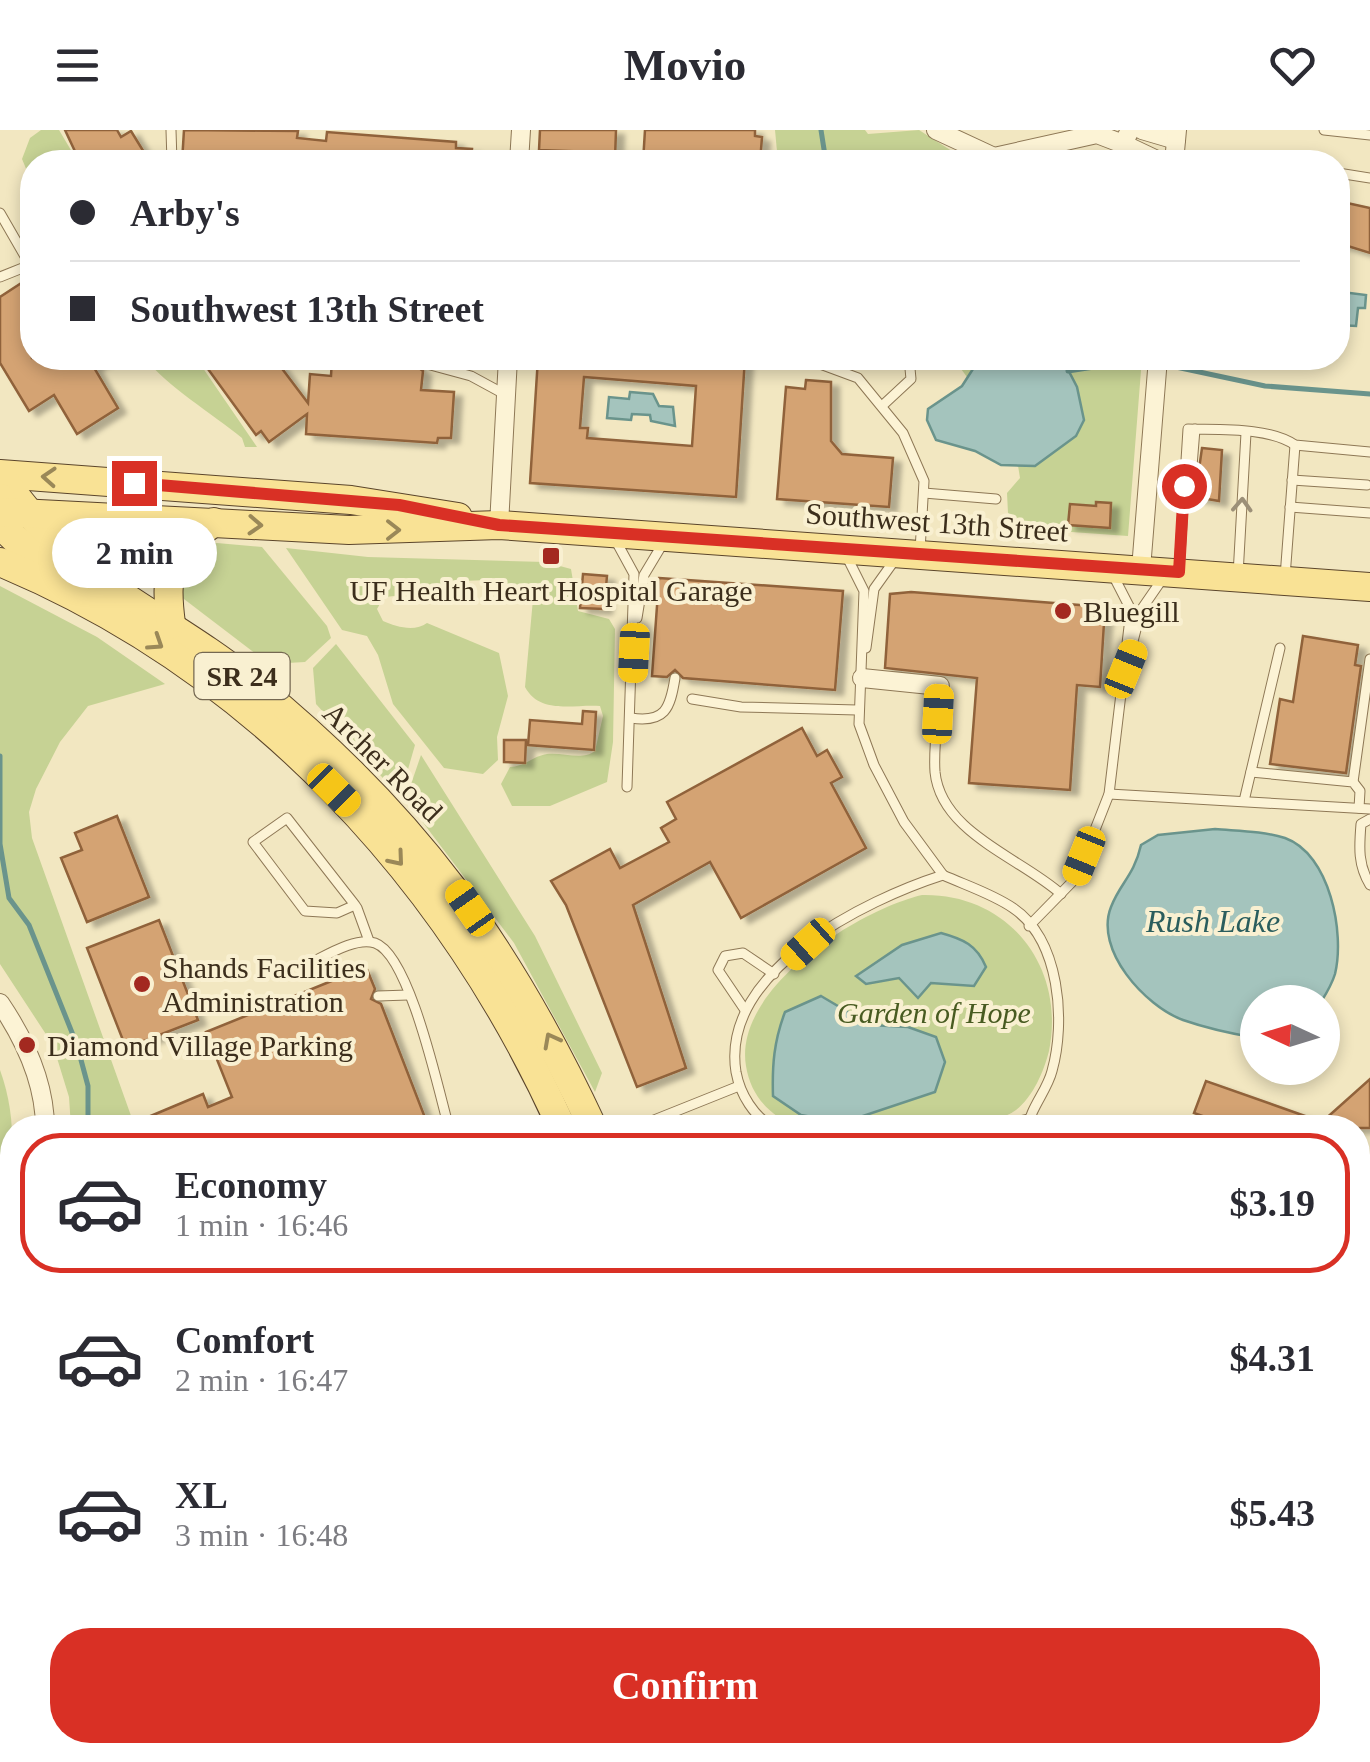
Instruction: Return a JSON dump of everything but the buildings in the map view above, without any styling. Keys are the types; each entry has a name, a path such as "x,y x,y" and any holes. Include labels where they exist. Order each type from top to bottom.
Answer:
{"main road":[{"name":"Southwest 13th Street","path":"0,475 351,500 499,525 1370,587"},
{"name":"Archer Road","path":"0,475 8,506 93,575 171,624 254,685 323,761 464,949 523,1048 556,1115"},
{"name":"Southwest 13th Street","path":"8,506 397,531 499,525"},
{"path":"8,506 10,534 73,593"},
{"path":"171,624 169,571 190,540 214,522"},
{"name":"Archer Road","path":"0,562 73,593 204,676 323,761 417,839 487,932 547,1033 588,1115"}],"street":[{"path":"936,130 979,150"},
{"path":"1142,130 1173,150"},
{"path":"1025,150 1097,134 1126,137 1173,150"},
{"path":"499,525 507,370"},
{"path":"1141,568 1157,370"},
{"path":"862,678 940,686"},
{"path":"0,1004 23,1038 42,1090 45,1115"}],"lane":[{"path":"1324,130 1370,135"},
{"path":"0,214 20,248"},
{"path":"460,370 506,395"},
{"path":"836,370 858,378 883,404 922,469 924,493 911,553 874,589 856,710 874,765 916,841 943,875 1014,908 1030,926 1054,972 1060,1016 1052,1072 1033,1115"},
{"path":"883,404 912,379 911,370"},
{"path":"1126,669 1146,598 1158,583 1179,572 1188,429 1246,432 1286,439 1294,445 1370,452"},
{"path":"1238,576 1246,432"},
{"path":"1284,580 1294,445"},
{"path":"1292,480 1366,485"},
{"path":"924,493 996,499"},
{"path":"1290,508 1370,513"},
{"path":"608,532 632,563 636,620 627,787"},
{"path":"636,620 649,561 672,536"},
{"path":"839,548 862,580 864,655"},
{"path":"1030,926 1076,878 1109,794 1126,669 1129,599 1106,566"},
{"path":"1244,801 1280,648"},
{"path":"1109,794 1364,808 1353,782 1370,659"},
{"path":"631,718 657,719 666,713 675,678"},
{"path":"940,686 935,772 948,806 974,836 1026,865 1061,894"},
{"path":"692,699 741,708 856,710"},
{"path":"1250,772 1353,782"},
{"path":"355,905 337,913 305,911 254,842 287,818 355,905 370,942 388,955 408,995 432,1057 446,1115"},
{"path":"1369,881 1359,852 1361,824 1370,819"},
{"path":"758,1115 740,1086 735,1050 745,1010 774,974 857,910 943,875"},
{"path":"302,967 370,942"},
{"path":"745,1010 721,980 718,970 725,956 742,953 774,974"},
{"path":"378,996 408,995"},
{"path":"667,1115 740,1086"}],"green space":[{"path":"41,130 59,130 71,150 25,150 30,138"},
{"path":"775,130 865,130 868,134 919,130 950,150 777,150"},
{"path":"155,370 204,370 257,447 245,447 242,438"},
{"path":"962,370 1141,370 1128,536 1029,529 1008,513 1007,493 1020,478 1014,441"},
{"path":"89,537 165,541 154,560 151,580"},
{"path":"205,545 262,547 327,626 331,638 305,662 269,664 180,596 181,570"},
{"path":"286,548 368,557 545,562 571,569 578,611 609,619 615,629 613,742 607,782 550,806 512,806 501,784 510,767 542,755 572,756 595,751 603,716 600,706 539,702 525,687 533,599 515,588 479,580 384,597 377,609 383,621 399,627 427,623 499,653 508,696 497,737 498,760 483,774 444,768 393,704 378,655 367,636 342,630"},
{"path":"0,586 97,637 165,684 88,706 60,742 29,812 32,838 131,1115 70,1115 69,1097 53,1045 0,964"},
{"path":"336,644 415,745 400,797 316,704 313,668"},
{"path":"421,755 535,936 602,1073 595,1092 514,943 409,804 408,793"},
{"name":"Garden of Hope","path":"922,895 953,898 981,907 1024,940 1039,964 1052,1020 1049,1051 1033,1091 1022,1105 1006,1115 776,1115 752,1087 746,1066 747,1037 759,1009 805,957 835,935 896,903"},
{"path":"0,1070 11,1115 0,1115"}],"water":[{"path":"1350,293 1366,295 1365,308 1358,308 1356,326 1350,326"},
{"path":"972,370 1068,370 1077,387 1084,420 1076,436 1035,466 1001,465 975,451 936,440 927,420 928,409 962,386"},
{"path":"630,392 653,394 659,406 673,407 675,426 651,421 650,415 632,414 631,420 607,418 609,397 629,399"},
{"name":"Rush Lake","path":"1215,829 1277,836 1300,847 1313,860 1331,897 1338,957 1331,985 1240,985 1240,1035 1183,1020 1153,1002 1116,958 1108,924 1111,907 1141,845 1158,835"},
{"path":"941,933 968,944 982,959 986,967 974,986 931,983 918,998 899,978 866,984 856,976 902,945"},
{"path":"821,996 870,1025 908,1027 936,1037 945,1062 935,1092 866,1115 801,1115 773,1096 774,1053 785,1012"}],"waterway":[{"path":"821,130 824,150"},
{"path":"1068,371 1074,370"},
{"path":"1190,370 1265,386 1370,394"},
{"path":"0,756 0,844 9,898 29,925 77,1045 88,1086 88,1115"}],"place":[{"name":"UF Health Heart Hospital Garage","path":"551,556"},
{"name":"Bluegill","path":"1063,611"},
{"name":"Shands Facilities Administration","path":"142,984"},
{"name":"Diamond Village Parking","path":"27,1045"}],"route":[{"path":"134,483 399,505 499,525 1179,572 1184,486"}]}
